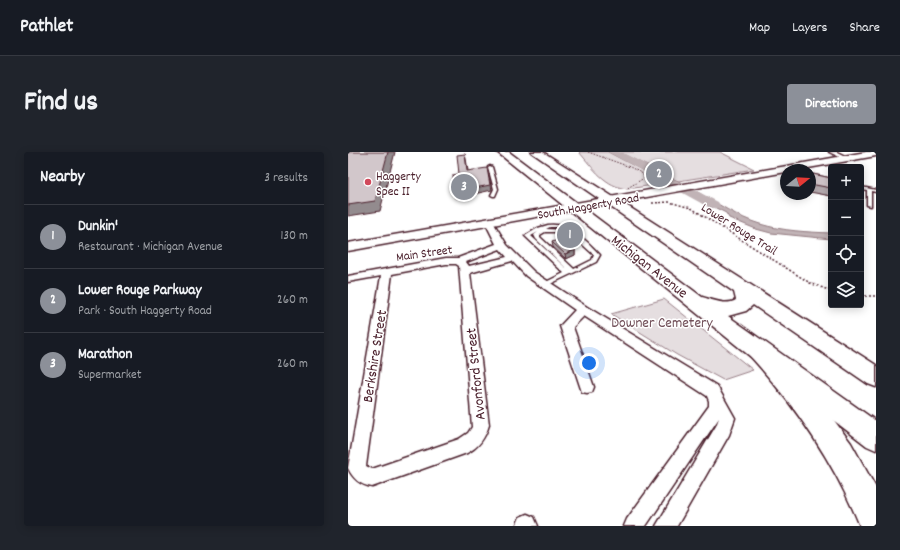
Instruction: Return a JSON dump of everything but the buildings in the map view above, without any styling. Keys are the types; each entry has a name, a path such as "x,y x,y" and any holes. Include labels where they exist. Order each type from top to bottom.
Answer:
{"highway":[{"path":"759,351 810,406 835,443 854,476 876,525"}],"main road":[{"name":"Michigan Avenue","path":"502,152 759,351 876,437"},
{"name":"Michigan Avenue","path":"536,152 618,196 742,288 876,377"},
{"name":"South Haggerty Road","path":"813,164 848,156 876,153"},
{"name":"South Haggerty Road","path":"348,247 573,207 618,196 672,190 780,172"},
{"path":"695,300 719,309 734,308 745,303 746,299 742,288"}],"street":[{"path":"832,152 848,156"},
{"path":"489,222 502,245 530,274 583,310 712,391 727,418 723,430 666,526"},
{"name":"Main Street","path":"462,266 502,245"},
{"name":"Main Street","path":"348,278 446,261 462,266 513,258"},
{"name":"Avonford Street","path":"419,462 467,445 476,436 481,425 462,266"},
{"name":"Berkshire Street","path":"387,271 357,468 362,475 372,478 419,462"},
{"path":"583,310 566,326 587,388"},
{"path":"634,526 717,408 717,400"}],"lane":[{"path":"490,167 496,189 493,195"},
{"path":"864,189 876,191"},
{"path":"868,205 869,190"},
{"path":"546,284 571,272 594,260 597,254 563,226 558,224 538,229 528,236 571,272"},
{"path":"571,272 538,238 537,235 544,230 551,228 560,228 563,231 573,234"}],"path":[{"path":"588,152 611,159 643,174 644,178 626,188 618,196"},
{"name":"Lower Rouge Trail","path":"649,203 669,202 691,208 810,283 828,290"},
{"path":"864,296 876,296"}],"green space":[{"path":"579,152 720,152 754,169 628,189 613,185 606,181"},
{"name":"Downer Cemetery","path":"664,299 753,370 723,380 677,355 611,314"}],"shaded area":[{"path":"608,152 619,152 682,183 670,185"},
{"path":"696,191 727,209 752,221 786,230 828,233 828,239 771,233 756,229 729,218 726,213 686,193"}],"waterway":[{"path":"613,152 714,205"}],"place":[{"name":"Lower Rouge Parkway","path":"659,174"},
{"name":"Haggerty Spec II","path":"368,182"},
{"name":"Marathon","path":"464,187"},
{"name":"Dunkin'","path":"570,235"}]}
